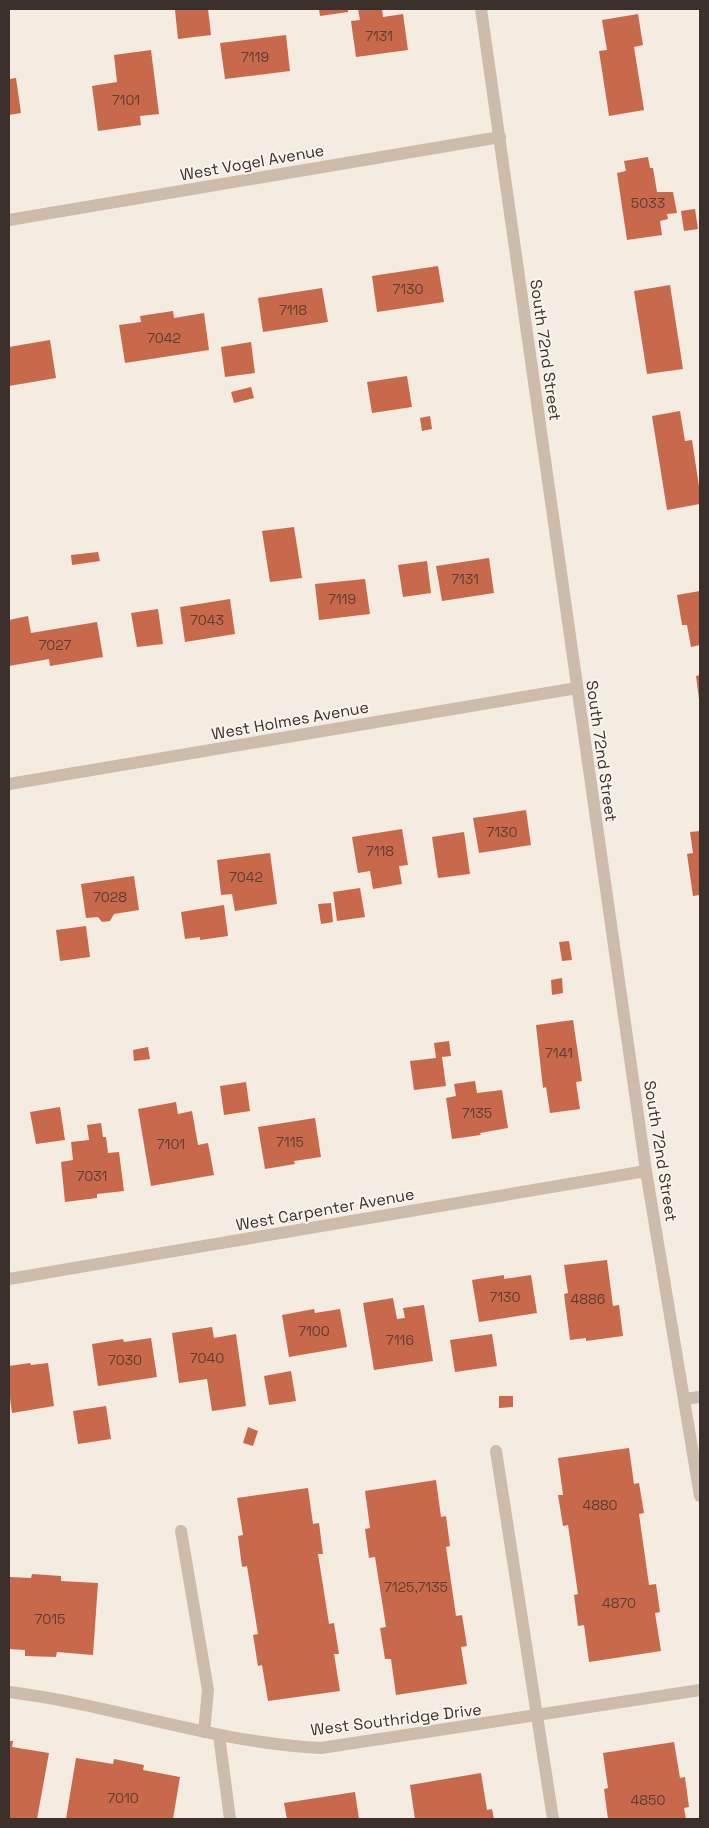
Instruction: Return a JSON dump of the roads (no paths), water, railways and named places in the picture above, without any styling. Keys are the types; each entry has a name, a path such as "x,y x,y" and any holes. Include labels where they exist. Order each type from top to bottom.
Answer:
{"street":[{"name":"South 72nd Street","path":"481,9 646,1171 700,1496"},
{"name":"West Vogel Avenue","path":"9,220 500,137"},
{"name":"West Holmes Avenue","path":"9,784 577,688"},
{"name":"West Carpenter Avenue","path":"9,1279 646,1171"},
{"path":"684,1399 700,1397"},
{"path":"496,1451 553,1819"},
{"path":"181,1531 208,1690 204,1732"},
{"name":"West Southridge Drive","path":"9,1692 50,1697 219,1736 289,1747 321,1748 700,1690"},
{"path":"219,1736 230,1819"}]}
